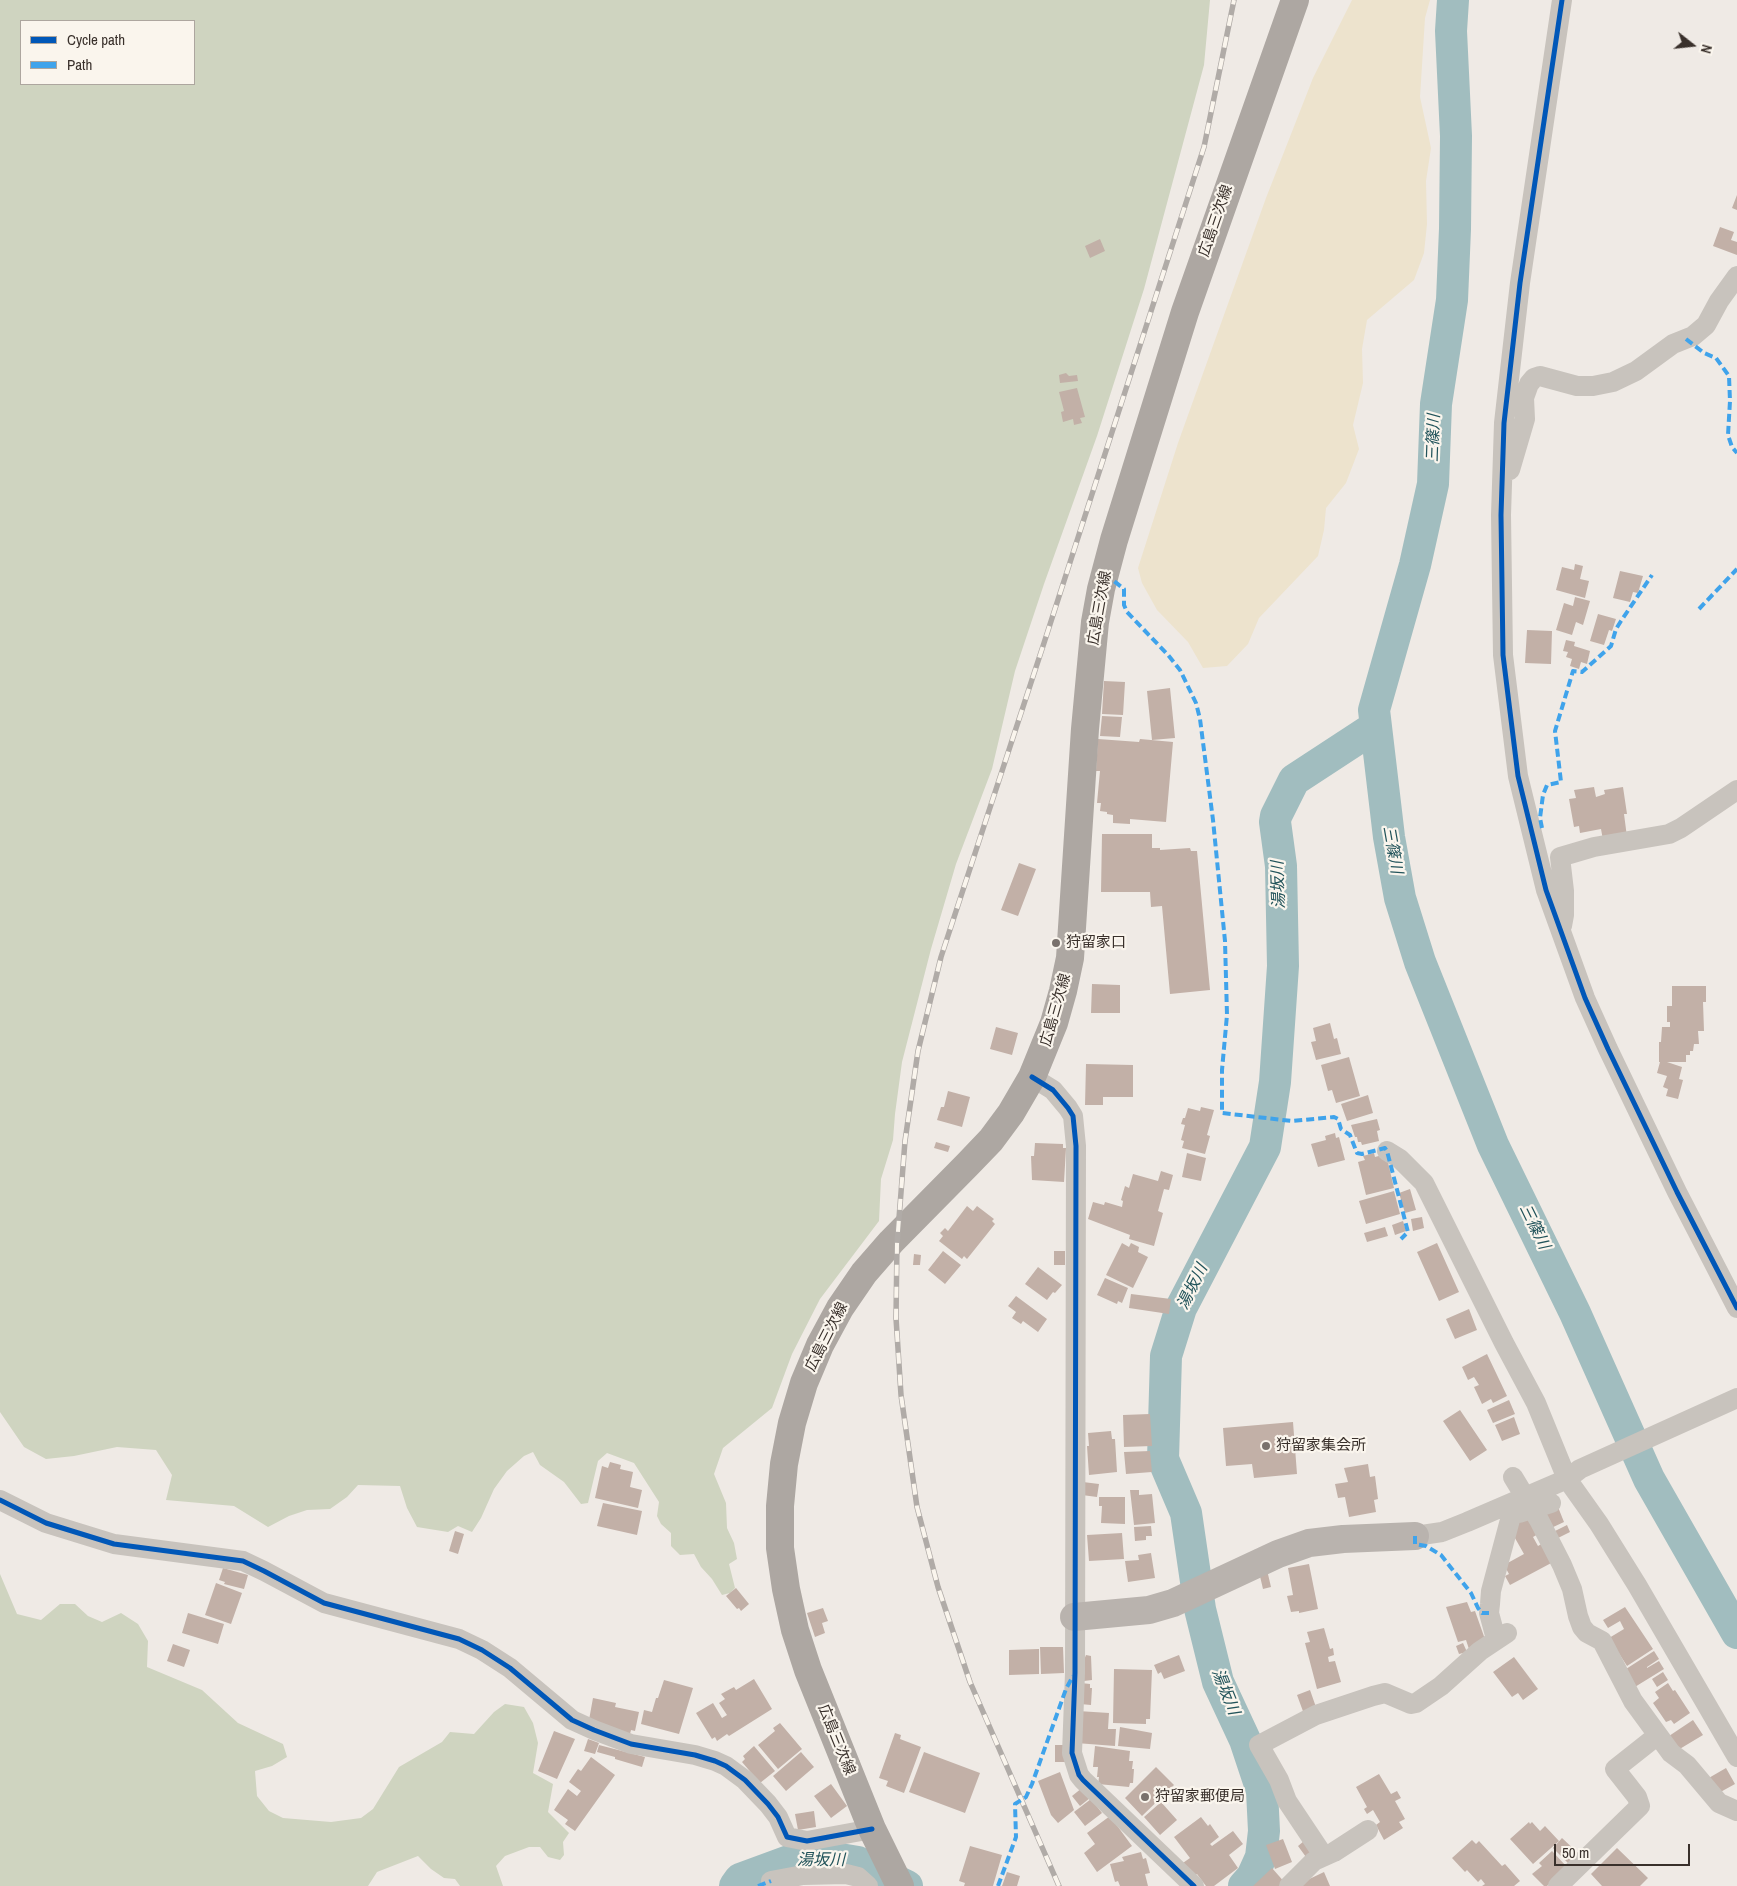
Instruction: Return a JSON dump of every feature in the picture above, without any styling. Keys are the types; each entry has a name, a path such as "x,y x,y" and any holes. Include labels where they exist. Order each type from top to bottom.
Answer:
{"main road":[{"name":"広島三次線","path":"900,1886 888,1858 872,1829 808,1670 795,1630 786,1590 780,1548 780,1506 784,1464 792,1423 804,1383 820,1345 840,1308 859,1280 891,1242 991,1140 1011,1113 1043,1055 1063,991 1070,958 1090,666 1095,622 1105,574 1185,312 1295,0"}],"street":[{"path":"1562,0 1519,292 1504,423 1501,515 1504,655 1518,776 1546,890 1561,933 1608,1049 1677,1192 1737,1308"},
{"path":"1503,488 1515,456 1525,419 1524,398 1529,384 1534,378 1540,376 1577,386 1593,386 1613,382 1636,371 1673,344 1693,336 1706,325 1718,301 1737,276"},
{"path":"1561,933 1564,915 1564,891 1558,850 1594,847 1669,834 1737,790"},
{"path":"1032,1077 1054,1090 1068,1108 1073,1116 1076,1146 1074,1700 1072,1753 1079,1775 1194,1886"},
{"path":"1388,1150 1424,1183 1504,1344 1599,1524 1638,1585 1737,1757"},
{"path":"1467,1522 1481,1526 1511,1516 1528,1502 1574,1474 1737,1398"},
{"path":"1513,1477 1562,1565 1572,1589 1582,1627 1602,1641 1633,1701 1671,1753 1687,1765 1719,1803 1737,1811"},
{"path":"0,1500 46,1523 114,1544 243,1562 324,1603 459,1639 482,1650 510,1668 572,1720 630,1744 694,1755 726,1766 745,1780 768,1804 778,1817 787,1837 796,1840 815,1840 872,1829"},
{"path":"1074,1617 1149,1610 1173,1603 1278,1554 1309,1543 1343,1539 1415,1536 1442,1532 1528,1502 1551,1503"},
{"path":"1323,1855 1287,1801 1279,1780 1259,1745 1316,1715 1372,1696 1385,1694 1410,1704 1416,1702 1441,1686 1480,1651 1501,1636 1489,1613 1511,1516"},
{"path":"1558,1886 1640,1806 1637,1797 1615,1769 1658,1735"},
{"path":"1289,1886 1314,1861 1323,1855 1334,1852 1368,1830"},
{"path":"771,1881 832,1873 858,1877 868,1886"}],"green space":[{"path":"0,0 1210,0 1204,65 1144,289 1097,436 1015,671 992,769 956,864 931,949 902,1062 893,1140 881,1179 879,1221 820,1299 792,1354 772,1408 723,1448 714,1474 726,1503 727,1528 734,1543 737,1559 729,1564 735,1588 730,1593 722,1595 712,1579 701,1567 694,1554 680,1555 671,1546 671,1533 661,1524 657,1516 659,1502 634,1463 607,1453 598,1461 588,1503 581,1504 564,1482 540,1465 533,1452 524,1456 507,1471 494,1489 481,1518 472,1532 458,1526 448,1532 417,1527 407,1508 400,1486 358,1485 347,1497 330,1509 307,1510 289,1516 268,1527 234,1506 166,1500 172,1475 156,1450 117,1447 74,1456 46,1459 24,1447 0,1412"},
{"path":"0,1574 17,1614 41,1620 60,1604 75,1604 88,1616 102,1622 121,1613 138,1624 148,1641 147,1667 202,1690 238,1723 283,1744 287,1757 272,1766 255,1771 257,1796 269,1811 283,1818 331,1822 361,1818 373,1809 399,1767 442,1742 450,1732 474,1734 494,1712 505,1704 524,1707 533,1723 538,1743 533,1773 553,1784 548,1812 569,1833 563,1842 564,1855 560,1860 548,1857 540,1847 529,1847 505,1856 496,1866 503,1886 460,1886 455,1879 444,1878 431,1869 418,1856 377,1872 368,1886 0,1886"}],"sand":[{"path":"1352,0 1430,0 1425,18 1420,97 1431,148 1426,181 1427,224 1424,253 1414,280 1367,320 1362,349 1363,383 1353,425 1359,449 1346,483 1326,508 1324,530 1318,556 1259,618 1248,644 1227,666 1203,668 1188,642 1157,610 1142,583 1138,568 1178,443 1266,198 1313,78"}],"building":[{"path":"1737,195 1737,210 1732,208"},
{"path":"1720,227 1734,232 1731,240 1737,242 1737,255 1713,246"},
{"path":"1100,239 1105,251 1090,258 1085,246"},
{"path":"1066,373 1069,376 1077,375 1078,381 1060,383 1059,375"},
{"path":"1077,388 1085,417 1080,418 1082,423 1074,425 1073,419 1063,422 1061,412 1064,411 1059,392"},
{"path":"1575,564 1583,566 1580,579 1589,581 1585,598 1556,590 1562,567 1574,570"},
{"path":"1620,571 1643,576 1638,593 1633,592 1630,602 1613,598"},
{"path":"1575,597 1590,601 1583,625 1576,622 1572,635 1556,630 1564,603 1573,606"},
{"path":"1598,614 1616,619 1612,631 1609,630 1604,645 1590,641"},
{"path":"1527,630 1552,631 1551,664 1525,663"},
{"path":"1566,640 1575,642 1574,646 1590,651 1587,664 1581,662 1579,669 1570,666 1572,659 1566,657 1568,652 1563,651"},
{"path":"1104,681 1125,682 1123,715 1102,714"},
{"path":"1170,688 1175,738 1152,740 1147,691"},
{"path":"1102,716 1122,717 1120,737 1100,736"},
{"path":"1098,739 1139,742 1140,739 1173,742 1166,822 1130,819 1130,824 1113,823 1113,815 1100,811 1101,803 1097,803 1100,771 1096,771"},
{"path":"1594,787 1596,797 1605,794 1604,790 1623,787 1627,814 1624,814 1627,837 1603,840 1601,829 1580,833 1579,826 1574,827 1569,799 1576,798 1574,790"},
{"path":"1102,834 1152,834 1152,848 1160,848 1160,850 1190,848 1191,851 1197,851 1210,990 1170,994 1162,906 1151,907 1150,892 1101,892"},
{"path":"1019,863 1036,869 1018,916 1001,910"},
{"path":"1092,984 1120,985 1120,1013 1091,1013"},
{"path":"1672,986 1706,986 1706,1002 1703,1002 1704,1031 1698,1031 1699,1044 1694,1044 1693,1051 1690,1051 1690,1055 1686,1055 1686,1062 1667,1062 1682,1067 1679,1079 1683,1080 1678,1099 1666,1096 1668,1089 1663,1087 1667,1076 1657,1073 1660,1062 1659,1042 1661,1042 1662,1027 1670,1027 1670,1022 1667,1022 1667,1006 1672,1006"},
{"path":"1330,1023 1334,1039 1337,1038 1341,1054 1316,1060 1311,1042 1316,1041 1313,1028"},
{"path":"996,1027 1018,1033 1012,1055 990,1049"},
{"path":"1349,1057 1360,1096 1336,1103 1332,1090 1328,1091 1321,1065"},
{"path":"1086,1064 1133,1065 1133,1097 1103,1097 1103,1105 1085,1105"},
{"path":"948,1091 970,1097 962,1127 937,1120 941,1107 944,1107"},
{"path":"1368,1095 1373,1113 1347,1121 1341,1104"},
{"path":"1201,1107 1214,1110 1207,1135 1210,1136 1205,1154 1182,1148 1184,1141 1181,1140 1185,1125 1181,1124 1188,1108 1200,1111"},
{"path":"1377,1119 1380,1130 1377,1131 1379,1141 1362,1145 1361,1142 1358,1142 1357,1137 1355,1137 1351,1125"},
{"path":"1335,1133 1336,1138 1339,1137 1345,1160 1318,1167 1311,1144 1326,1140 1325,1136"},
{"path":"936,1142 950,1146 948,1152 934,1148"},
{"path":"1035,1143 1063,1144 1063,1148 1066,1148 1064,1182 1032,1180 1031,1156 1034,1156"},
{"path":"1187,1153 1206,1158 1201,1181 1182,1177"},
{"path":"1374,1153 1375,1157 1386,1154 1394,1188 1366,1195 1358,1162 1365,1160 1363,1156"},
{"path":"1161,1171 1173,1175 1169,1190 1164,1189 1158,1211 1163,1213 1154,1246 1129,1239 1130,1235 1088,1219 1093,1202 1104,1205 1105,1202 1122,1207 1123,1201 1121,1200 1125,1186 1129,1188 1133,1174 1158,1181"},
{"path":"1410,1189 1416,1210 1405,1213 1399,1193"},
{"path":"1394,1191 1400,1214 1366,1224 1359,1201"},
{"path":"967,1206 973,1211 977,1206 994,1219 992,1221 995,1224 967,1259 964,1256 962,1259 939,1241 943,1236 940,1233 945,1228 948,1231"},
{"path":"1422,1217 1424,1228 1413,1231 1411,1219"},
{"path":"1403,1221 1406,1231 1395,1235 1392,1225"},
{"path":"1385,1227 1388,1236 1367,1242 1364,1233"},
{"path":"1122,1243 1129,1247 1131,1243 1139,1247 1138,1252 1148,1257 1133,1288 1106,1275"},
{"path":"1437,1243 1459,1292 1439,1301 1417,1252"},
{"path":"943,1251 961,1265 945,1284 928,1270"},
{"path":"1054,1251 1065,1251 1065,1265 1054,1265"},
{"path":"914,1254 921,1255 920,1265 913,1265"},
{"path":"1038,1267 1062,1285 1047,1300 1025,1284"},
{"path":"1105,1278 1128,1288 1122,1303 1118,1301 1117,1304 1097,1295"},
{"path":"1131,1294 1171,1299 1169,1314 1129,1308"},
{"path":"1016,1296 1047,1319 1038,1332 1023,1321 1021,1324 1012,1318 1016,1312 1008,1306"},
{"path":"1469,1309 1477,1330 1455,1339 1446,1319"},
{"path":"1487,1354 1507,1396 1493,1403 1491,1399 1482,1404 1474,1387 1479,1385 1474,1377 1468,1380 1462,1367"},
{"path":"1509,1400 1515,1414 1493,1423 1487,1410"},
{"path":"1460,1410 1487,1450 1470,1461 1443,1421"},
{"path":"1150,1414 1152,1446 1124,1447 1123,1415"},
{"path":"1514,1417 1520,1434 1502,1441 1495,1425"},
{"path":"1293,1422 1297,1474 1254,1478 1252,1464 1226,1466 1223,1428"},
{"path":"1111,1431 1112,1439 1115,1439 1117,1472 1089,1475 1088,1433"},
{"path":"1150,1451 1152,1472 1126,1474 1124,1452"},
{"path":"610,1462 621,1465 620,1469 633,1472 630,1487 642,1490 638,1508 595,1498 602,1466 608,1468"},
{"path":"1368,1464 1370,1477 1375,1476 1378,1499 1374,1500 1376,1512 1349,1517 1345,1497 1338,1498 1335,1484 1348,1482 1344,1468"},
{"path":"1083,1482 1099,1484 1097,1497 1082,1495"},
{"path":"1130,1490 1139,1490 1139,1495 1152,1494 1155,1523 1134,1525"},
{"path":"1099,1497 1125,1497 1125,1524 1101,1523 1102,1506 1099,1506"},
{"path":"603,1503 642,1511 637,1535 597,1526"},
{"path":"1558,1507 1564,1522 1549,1529 1543,1513"},
{"path":"1529,1514 1540,1533 1533,1537 1538,1546 1545,1542 1555,1561 1510,1585 1505,1576 1509,1574 1504,1565 1524,1554 1511,1531 1512,1523"},
{"path":"1567,1525 1570,1532 1556,1539 1553,1532"},
{"path":"1151,1526 1152,1536 1146,1536 1146,1540 1135,1541 1134,1527"},
{"path":"455,1531 464,1534 458,1554 449,1551"},
{"path":"1122,1533 1124,1559 1089,1561 1087,1535"},
{"path":"1151,1553 1155,1578 1128,1582 1125,1561 1139,1560 1138,1555"},
{"path":"1309,1564 1318,1609 1299,1613 1299,1611 1291,1612 1287,1596 1293,1595 1288,1568"},
{"path":"223,1568 248,1575 244,1589 224,1584 225,1582 219,1580"},
{"path":"1267,1570 1271,1587 1263,1589 1259,1572"},
{"path":"216,1583 242,1593 231,1624 205,1615"},
{"path":"736,1588 749,1604 741,1611 726,1596"},
{"path":"1467,1602 1471,1612 1475,1611 1486,1642 1470,1652 1466,1640 1458,1642 1446,1607"},
{"path":"1625,1607 1653,1649 1627,1666 1609,1638 1624,1629 1620,1621 1608,1628 1603,1620"},
{"path":"823,1608 828,1621 822,1623 825,1633 815,1637 807,1613"},
{"path":"188,1613 224,1624 218,1644 182,1633"},
{"path":"1324,1628 1330,1649 1333,1648 1334,1655 1328,1657 1329,1662 1335,1661 1341,1682 1317,1689 1305,1643 1310,1642 1307,1632"},
{"path":"1463,1643 1467,1652 1459,1654 1456,1646"},
{"path":"173,1644 190,1650 184,1667 167,1661"},
{"path":"1040,1647 1063,1647 1064,1673 1041,1674"},
{"path":"1039,1649 1039,1674 1009,1675 1009,1650"},
{"path":"1654,1651 1659,1659 1647,1668 1659,1661 1664,1669 1630,1690 1626,1669"},
{"path":"1086,1655 1091,1656 1092,1680 1084,1681 1084,1660"},
{"path":"1179,1655 1185,1671 1164,1679 1161,1672 1158,1674 1154,1665"},
{"path":"1514,1657 1538,1689 1523,1700 1518,1693 1512,1697 1493,1672"},
{"path":"1114,1669 1152,1670 1150,1719 1146,1719 1146,1724 1113,1723"},
{"path":"1663,1672 1668,1680 1657,1687 1652,1679"},
{"path":"754,1679 772,1709 729,1736 727,1734 717,1741 715,1737 712,1739 696,1713 713,1703 722,1718 727,1715 719,1703 725,1699 721,1694 734,1687 736,1690"},
{"path":"664,1680 693,1688 679,1734 641,1724 644,1710 652,1712"},
{"path":"1081,1683 1090,1684 1090,1688 1092,1688 1091,1705 1080,1704"},
{"path":"1668,1683 1673,1691 1675,1690 1690,1713 1674,1724 1671,1720 1666,1722 1653,1703 1659,1698 1655,1692"},
{"path":"1310,1690 1317,1710 1304,1714 1297,1695"},
{"path":"593,1698 616,1703 615,1707 639,1712 635,1731 631,1730 630,1734 589,1720"},
{"path":"1078,1711 1109,1713 1108,1729 1116,1729 1115,1746 1076,1743"},
{"path":"1693,1720 1703,1735 1678,1750 1669,1736"},
{"path":"780,1723 802,1749 778,1769 758,1745 775,1731 773,1728"},
{"path":"1120,1727 1152,1733 1150,1749 1118,1746"},
{"path":"554,1731 575,1739 557,1779 538,1771"},
{"path":"895,1733 901,1735 900,1739 921,1747 904,1793 886,1786 888,1781 879,1778"},
{"path":"588,1739 599,1743 595,1754 584,1751"},
{"path":"599,1745 645,1757 642,1767 597,1752"},
{"path":"1055,1745 1065,1745 1065,1762 1055,1762"},
{"path":"754,1746 775,1771 760,1783 742,1762 745,1759 743,1756"},
{"path":"1095,1746 1130,1751 1129,1761 1133,1761 1132,1769 1134,1769 1133,1783 1130,1783 1129,1787 1098,1784 1098,1767 1093,1767"},
{"path":"801,1752 814,1767 786,1791 773,1776"},
{"path":"924,1752 980,1773 965,1813 909,1792"},
{"path":"591,1757 615,1775 575,1831 565,1824 568,1820 554,1810 568,1789 577,1796 581,1791 569,1782 578,1769 581,1771"},
{"path":"1156,1767 1174,1785 1142,1816 1125,1798"},
{"path":"1726,1768 1735,1784 1715,1795 1707,1779"},
{"path":"1060,1772 1074,1810 1058,1823 1051,1815 1038,1781"},
{"path":"1379,1774 1391,1794 1397,1791 1401,1798 1395,1801 1405,1819 1399,1822 1403,1828 1384,1840 1376,1825 1380,1822 1373,1810 1367,1814 1364,1809 1367,1807 1356,1787"},
{"path":"831,1784 847,1806 831,1818 814,1796"},
{"path":"1082,1788 1090,1798 1080,1806 1072,1796"},
{"path":"1091,1799 1102,1813 1085,1826 1074,1812"},
{"path":"1161,1802 1177,1820 1160,1835 1144,1817"},
{"path":"814,1811 816,1827 798,1830 795,1814"},
{"path":"1110,1816 1132,1846 1097,1872 1084,1853 1095,1844 1087,1833"},
{"path":"1201,1817 1208,1826 1210,1824 1219,1837 1210,1844 1212,1846 1233,1831 1243,1844 1229,1855 1238,1868 1214,1886 1206,1886 1197,1874 1193,1877 1180,1865 1190,1858 1174,1837"},
{"path":"1529,1822 1530,1824 1532,1822 1540,1831 1545,1826 1559,1841 1533,1864 1510,1839"},
{"path":"1562,1838 1578,1853 1568,1863 1553,1848"},
{"path":"1283,1839 1292,1862 1275,1869 1266,1845"},
{"path":"1472,1840 1476,1844 1479,1841 1502,1866 1505,1864 1520,1881 1514,1886 1482,1886 1485,1884 1481,1879 1478,1882 1467,1870 1465,1872 1452,1858"},
{"path":"1304,1841 1312,1853 1306,1857 1298,1846"},
{"path":"970,1846 1002,1855 993,1886 964,1886 965,1883 959,1881"},
{"path":"1617,1848 1648,1878 1640,1886 1602,1886 1591,1874"},
{"path":"1552,1851 1567,1867 1547,1886 1544,1886 1532,1874 1542,1866 1539,1863"},
{"path":"1141,1852 1143,1859 1146,1858 1150,1873 1145,1874 1148,1886 1120,1886 1118,1881 1115,1882 1110,1864 1124,1861 1122,1857"},
{"path":"1272,1868 1286,1884 1284,1886 1253,1886"},
{"path":"1007,1872 1020,1876 1017,1886 1002,1886"},
{"path":"1324,1872 1330,1886 1302,1886 1301,1883"}],"waterway":[{"name":"三篠川","path":"1453,0 1451,31 1456,136 1455,229 1452,300 1436,404 1433,484 1415,565 1374,710 1389,837 1400,898 1420,962 1493,1145 1575,1313 1649,1479 1737,1633"},
{"name":"湯坂川","path":"1244,1886 1252,1877 1261,1857 1264,1831 1262,1791 1245,1740 1218,1682 1200,1609 1186,1513 1163,1459 1166,1356 1181,1308 1265,1147 1275,1082 1283,966 1281,866 1275,822 1276,816 1294,780 1375,727"},
{"name":"湯坂川","path":"735,1886 740,1879 789,1861 834,1858 858,1862 907,1886"}],"railway":[{"path":"1059,1886 970,1682 938,1587 917,1507 901,1395 896,1318 897,1244 905,1141 918,1051 941,957 1204,147 1234,0"}],"marked path":[{"path":"1686,339 1704,353 1716,358 1729,376 1728,435 1732,447 1737,453"},
{"path":"1699,609 1737,569"},
{"path":"1105,574 1124,589 1124,605 1127,612 1180,670 1196,703 1200,719 1213,820 1225,941 1227,1015 1222,1070 1222,1113 1292,1121 1334,1117 1338,1119 1341,1129 1350,1135 1357,1153 1362,1154 1385,1148 1408,1232 1401,1239"},
{"path":"1542,828 1540,818 1543,795 1547,785 1561,782 1555,731 1573,671 1582,672 1611,646 1616,629 1652,575"},
{"path":"1415,1536 1415,1544 1426,1546 1441,1555 1471,1593 1482,1613 1489,1613"},
{"path":"998,1886 1016,1837 1015,1804 1026,1797 1032,1784 1066,1689 1073,1676"},
{"path":"758,1886 771,1881"}],"cycle path":[{"path":"1562,0 1520,283 1504,423 1501,515 1503,655 1518,776 1546,890 1585,998 1677,1192 1737,1308"},
{"path":"1032,1077 1053,1090 1068,1108 1073,1116 1076,1146 1075,1673 1072,1753 1079,1775 1083,1780 1194,1886"},
{"path":"0,1500 46,1523 114,1544 243,1561 324,1603 459,1639 482,1650 510,1668 572,1720 631,1744 695,1755 726,1766 745,1780 768,1804 778,1817 787,1837 807,1841 872,1829"}],"place":[{"name":"狩留家口","path":"1056,943"},
{"name":"狩留家集会所","path":"1266,1446"},
{"name":"狩留家郵便局","path":"1145,1797"}]}
